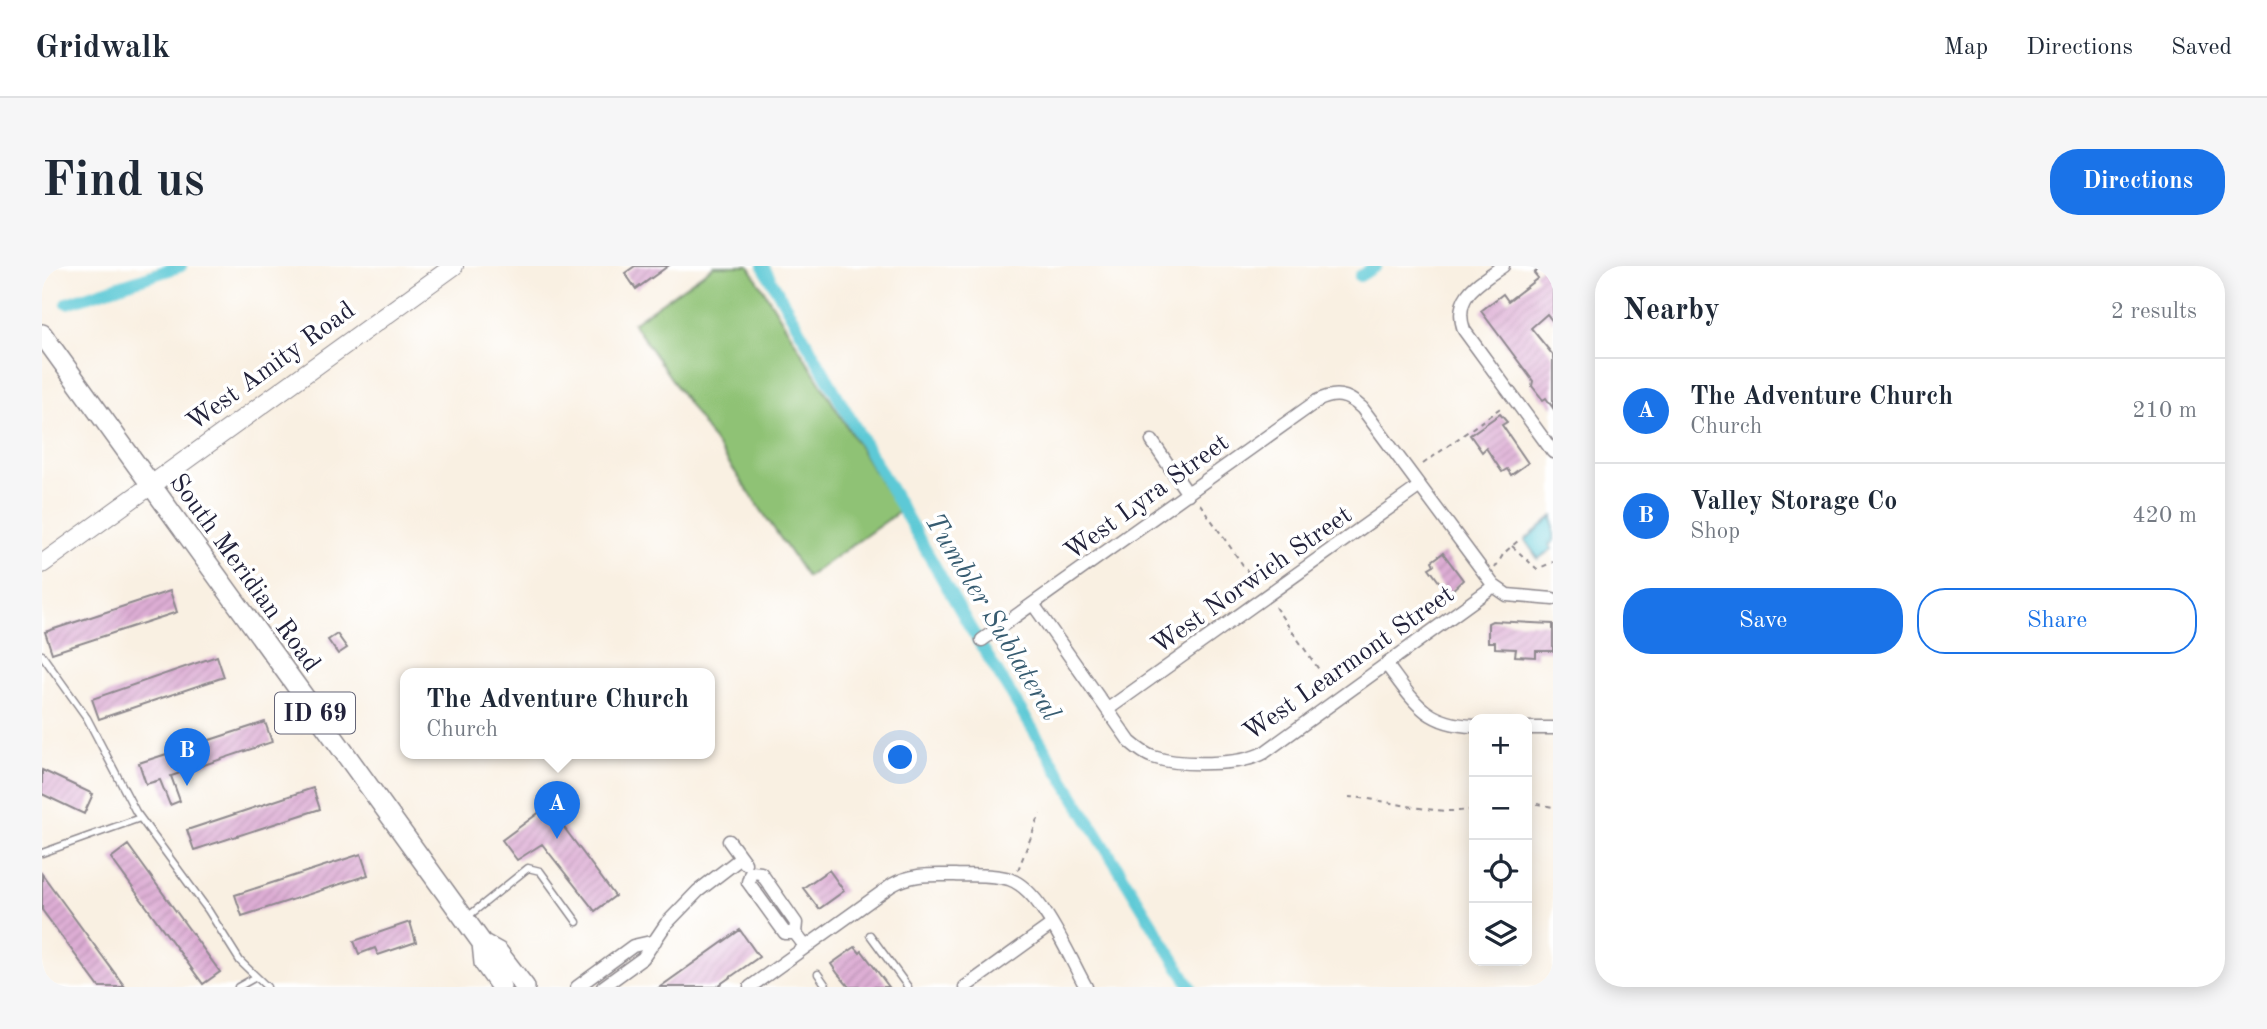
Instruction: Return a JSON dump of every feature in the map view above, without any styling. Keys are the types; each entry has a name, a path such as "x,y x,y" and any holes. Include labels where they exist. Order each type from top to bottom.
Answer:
{"main road":[{"name":"West Amity Road","path":"42,564 150,483 454,266"},
{"name":"South Meridian Road","path":"42,334 464,919 482,947 484,963 501,987"},
{"name":"South Meridian Road","path":"482,947 498,952 525,987"},
{"path":"482,947 514,987"}],"street":[{"path":"1503,266 1471,289 1460,308 1464,330 1553,452"},
{"name":"West Lyra Street","path":"982,640 1317,401 1340,394 1353,399 1420,486"},
{"path":"1152,441 1188,494"},
{"path":"1420,486 1494,586 1507,594 1524,598 1553,599"},
{"name":"West Norwich Street","path":"1108,709 1420,486"},
{"name":"West Learmont Street","path":"1108,709 1130,742 1142,752 1165,760 1235,763 1252,760 1494,586"},
{"path":"1033,604 1108,709"},
{"path":"1386,664 1416,704 1432,718 1455,726 1469,726"},
{"path":"1532,727 1553,728"},
{"path":"729,841 751,872 761,873 796,923 796,933 805,946"},
{"path":"603,987 643,958 666,923 698,891 741,858"},
{"path":"750,987 907,877 924,874 1013,875 1029,891 1086,987"},
{"path":"965,987 1051,925"},
{"path":"577,987 633,946 655,942"}],"lane":[{"path":"42,654 87,718 140,818 208,910 240,961 267,987"},
{"path":"42,853 140,818"},
{"path":"464,919 528,868 540,872 577,922"},
{"path":"870,935 908,987"},
{"path":"818,974 827,987"},
{"path":"238,987 256,976"}],"path":[{"path":"1423,464 1503,406"},
{"path":"1200,504 1257,585"},
{"path":"1492,571 1499,566 1504,553 1518,541"},
{"path":"1512,546 1537,569 1553,562"},
{"path":"1275,607 1332,688"},
{"path":"1349,797 1392,800 1437,811 1469,809"},
{"path":"1532,803 1553,807"},
{"path":"1013,875 1040,814"}],"green space":[{"path":"714,266 749,266 899,512 807,577 633,323"}],"water":[{"path":"1553,516 1553,542 1549,545 1552,549 1538,559 1525,540"}],"building":[{"path":"635,266 668,266 636,289 625,273"},
{"path":"1544,266 1553,276 1553,322 1547,314 1531,328 1553,355 1553,408 1532,386 1533,381 1481,311 1503,294 1508,301 1538,278 1534,273"},
{"path":"1500,414 1507,422 1502,425 1528,463 1511,475 1507,469 1502,472 1486,448 1482,452 1470,435"},
{"path":"1443,553 1463,580 1448,594 1429,568 1434,565 1432,561"},
{"path":"170,591 177,612 52,653 45,632"},
{"path":"1488,623 1553,624 1553,651 1536,651 1536,657 1515,656 1516,649 1495,648 1495,642 1488,642"},
{"path":"337,634 347,648 338,654 328,640"},
{"path":"217,656 224,677 99,719 92,699"},
{"path":"265,722 272,742 171,776 180,801 170,805 160,780 146,784 139,763"},
{"path":"42,770 93,794 84,814 42,794"},
{"path":"313,788 320,809 194,850 187,830"},
{"path":"548,806 615,896 595,911 542,844 517,860 502,840"},
{"path":"128,845 220,972 203,984 111,858"},
{"path":"361,854 368,875 242,916 235,895"},
{"path":"829,870 844,891 819,909 803,888"},
{"path":"42,874 125,987 99,987 42,910"},
{"path":"410,922 416,942 378,955 375,948 359,954 354,941"},
{"path":"740,930 759,957 716,987 660,987"},
{"path":"855,947 860,953 862,951 889,987 849,987 831,964"}],"waterway":[{"path":"67,303 181,266"},
{"name":"Tumbler Sublateral","path":"763,266 971,629 1191,987"},
{"path":"1360,276 1376,266"}],"place":[{"name":"Valley Storage Co","path":"187,786"},
{"name":"The Adventure Church","path":"557,839"}]}
